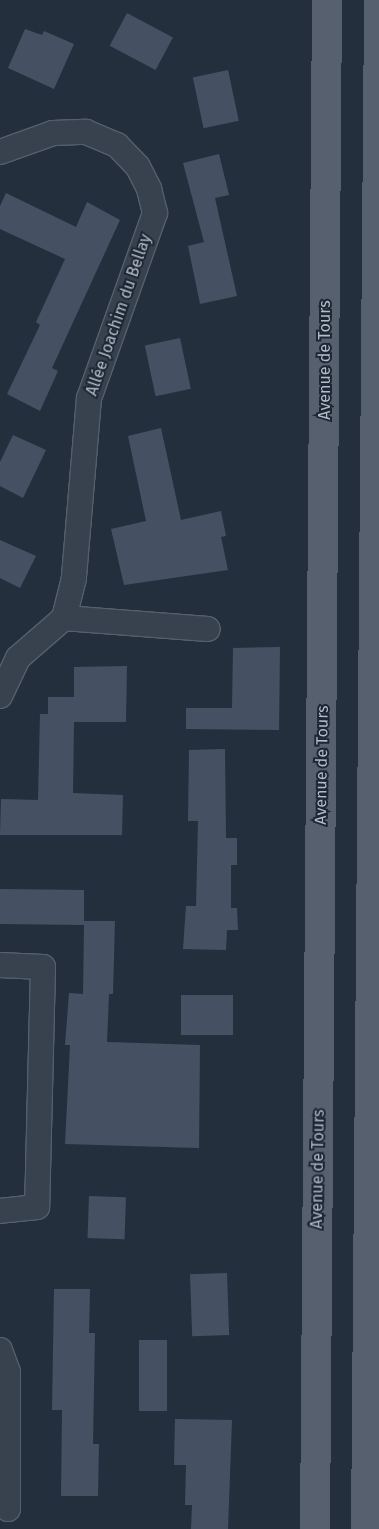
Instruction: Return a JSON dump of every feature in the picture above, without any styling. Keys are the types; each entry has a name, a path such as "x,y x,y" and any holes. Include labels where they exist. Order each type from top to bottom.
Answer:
{"main road":[{"name":"Avenue de Tours","path":"314,1529 326,0"},
{"path":"366,1529 379,0"}],"street":[{"name":"Allée Joachim du Bellay","path":"0,152 53,133 86,132 117,146 138,167 149,189 155,213 89,398 74,578 64,618"},
{"path":"0,696 9,653 64,618 208,629"},
{"path":"0,965 43,967 37,1207 0,1211"},
{"path":"0,1350 8,1372 4,1424 8,1509"}],"building":[{"path":"127,13 173,37 156,70 110,46"},
{"path":"25,29 42,35 44,31 74,44 54,89 8,68"},
{"path":"228,70 239,121 204,128 193,77"},
{"path":"219,154 229,195 215,198 237,296 200,304 188,246 204,242 183,163"},
{"path":"6,193 76,227 87,202 120,220 52,368 58,371 40,411 7,394 40,325 36,322 65,259 0,229 0,206"},
{"path":"180,338 191,389 156,396 145,345"},
{"path":"161,428 181,520 221,511 226,536 221,537 228,570 124,585 111,529 146,521 128,436"},
{"path":"13,435 46,450 23,498 0,486 0,462"},
{"path":"0,540 36,556 20,588 0,578"},
{"path":"280,647 279,730 186,729 186,708 232,708 233,648"},
{"path":"127,666 126,722 74,722 73,793 123,795 122,835 0,835 1,799 38,800 40,714 48,714 48,697 74,697 74,667"},
{"path":"225,749 226,838 237,838 237,865 231,865 231,908 237,908 238,930 227,930 226,950 183,949 186,906 196,906 198,821 188,821 189,750"},
{"path":"0,889 84,890 84,921 115,921 113,994 109,994 107,1042 200,1045 199,1148 65,1144 70,1045 65,1045 69,993 83,994 84,925 0,924"},
{"path":"181,995 233,995 233,1035 181,1035"},
{"path":"89,1196 126,1197 125,1239 88,1238"},
{"path":"227,1273 229,1335 192,1336 190,1274"},
{"path":"54,1289 90,1289 89,1333 95,1333 93,1444 99,1444 98,1496 61,1496 62,1410 52,1410"},
{"path":"139,1340 167,1340 167,1411 139,1411"},
{"path":"175,1419 232,1420 228,1529 191,1529 192,1505 185,1505 186,1465 174,1465"}]}
